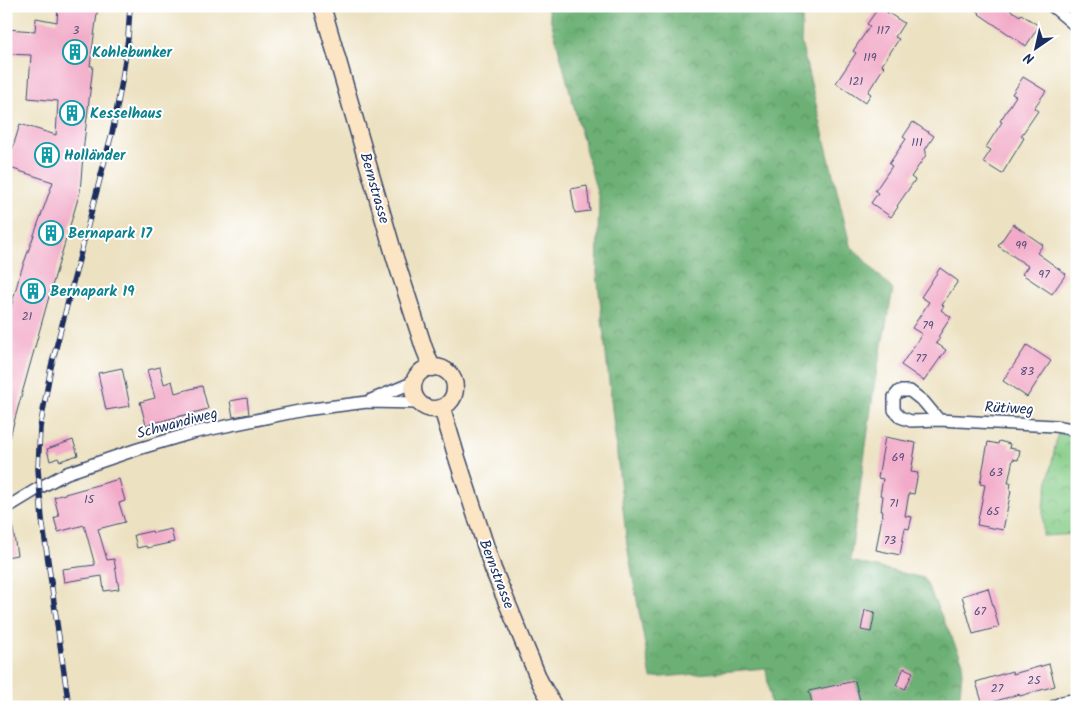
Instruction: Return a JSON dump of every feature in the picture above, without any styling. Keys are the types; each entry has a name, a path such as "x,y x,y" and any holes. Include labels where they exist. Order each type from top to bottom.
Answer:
{"main road":[{"name":"Bernstrasse","path":"322,6 395,258 432,368"},
{"path":"432,368 448,372 454,382 455,388 452,400 442,408 430,409 420,403 414,393 414,382 421,372 432,368"},
{"name":"Bernstrasse","path":"442,408 493,569 540,682 554,707"}],"street":[{"path":"1052,6 1077,27"},
{"name":"Schwandiweg","path":"367,402 414,382"},
{"name":"Schwandiweg","path":"6,508 67,473 192,433 304,410 367,402 420,403"},
{"name":"Rütiweg","path":"939,420 1055,426 1077,430"},
{"path":"1054,707 1062,702 1077,699"}],"green space":[{"path":"547,6 803,6 801,42 850,245 893,290 875,380 850,561 924,578 963,662 959,703 961,707 771,707 766,668 651,678 627,545 597,273 599,200"},
{"path":"1058,432 1077,436 1077,534 1043,536 1043,507"}],"building":[{"path":"58,6 98,6 90,66 93,66 80,192 9,440 6,439 6,325 20,274 53,182 7,167 20,124 56,135 58,101 28,98 31,55 6,54 6,29 35,31 36,18 57,22"},
{"path":"970,6 1004,6 1039,26 1026,46"},
{"path":"879,7 904,23 895,37 899,39 882,65 884,67 868,92 871,94 865,103 836,83 856,53 853,51 870,26 867,24"},
{"path":"1023,77 1046,91 1034,108 1038,111 1021,136 1024,138 1002,174 983,162 991,150 986,147 1016,96 1012,94"},
{"path":"913,122 934,136 925,150 926,155 911,177 915,180 891,217 871,203 878,193 875,191 892,166 889,164 906,139 903,137"},
{"path":"587,186 590,211 575,213 571,189"},
{"path":"1013,224 1043,245 1037,253 1066,274 1052,294 1022,274 1028,266 998,246"},
{"path":"940,268 958,281 942,305 944,306 941,310 951,317 936,343 946,350 924,381 901,365 922,334 912,328 929,302 921,297"},
{"path":"1027,345 1051,361 1027,397 1003,381"},
{"path":"160,367 164,384 172,381 175,393 202,386 208,409 146,425 140,402 155,398 147,370"},
{"path":"122,368 130,406 106,410 98,373"},
{"path":"247,398 249,414 233,417 230,401"},
{"path":"885,437 916,443 911,472 918,473 914,494 909,493 905,516 912,517 909,529 905,528 900,555 876,550 883,511 881,511 883,496 880,495 883,479 878,478"},
{"path":"73,440 78,455 60,461 58,458 50,461 47,449"},
{"path":"999,441 1010,444 1009,448 1020,450 1018,460 1013,459 1008,483 1011,483 1011,491 1003,530 977,525 985,485 980,484 988,442 998,444"},
{"path":"119,479 125,501 119,503 125,522 98,529 107,560 114,559 119,589 104,591 102,576 64,582 62,569 95,565 84,525 58,532 54,518 59,516 54,497"},
{"path":"6,523 12,523 17,555 6,557"},
{"path":"171,529 174,542 147,548 146,546 137,548 134,535"},
{"path":"988,588 999,627 973,634 962,596"},
{"path":"865,610 875,612 871,632 861,630"},
{"path":"1049,664 1055,686 983,705 976,682 1012,671 1013,674"},
{"path":"904,668 913,672 905,689 896,685"},
{"path":"855,681 860,701 833,707 813,707 809,691"}],"railway":[{"path":"69,707 42,519 38,469 40,428 51,367 113,129 128,38 130,6"}],"place":[{"name":"Kohlebunker","path":"75,52"},
{"name":"Kesselhaus","path":"72,113"},
{"name":"Holländer","path":"47,155"},
{"name":"Bernapark 17","path":"51,233"},
{"name":"Bernapark 19","path":"33,291"}]}
